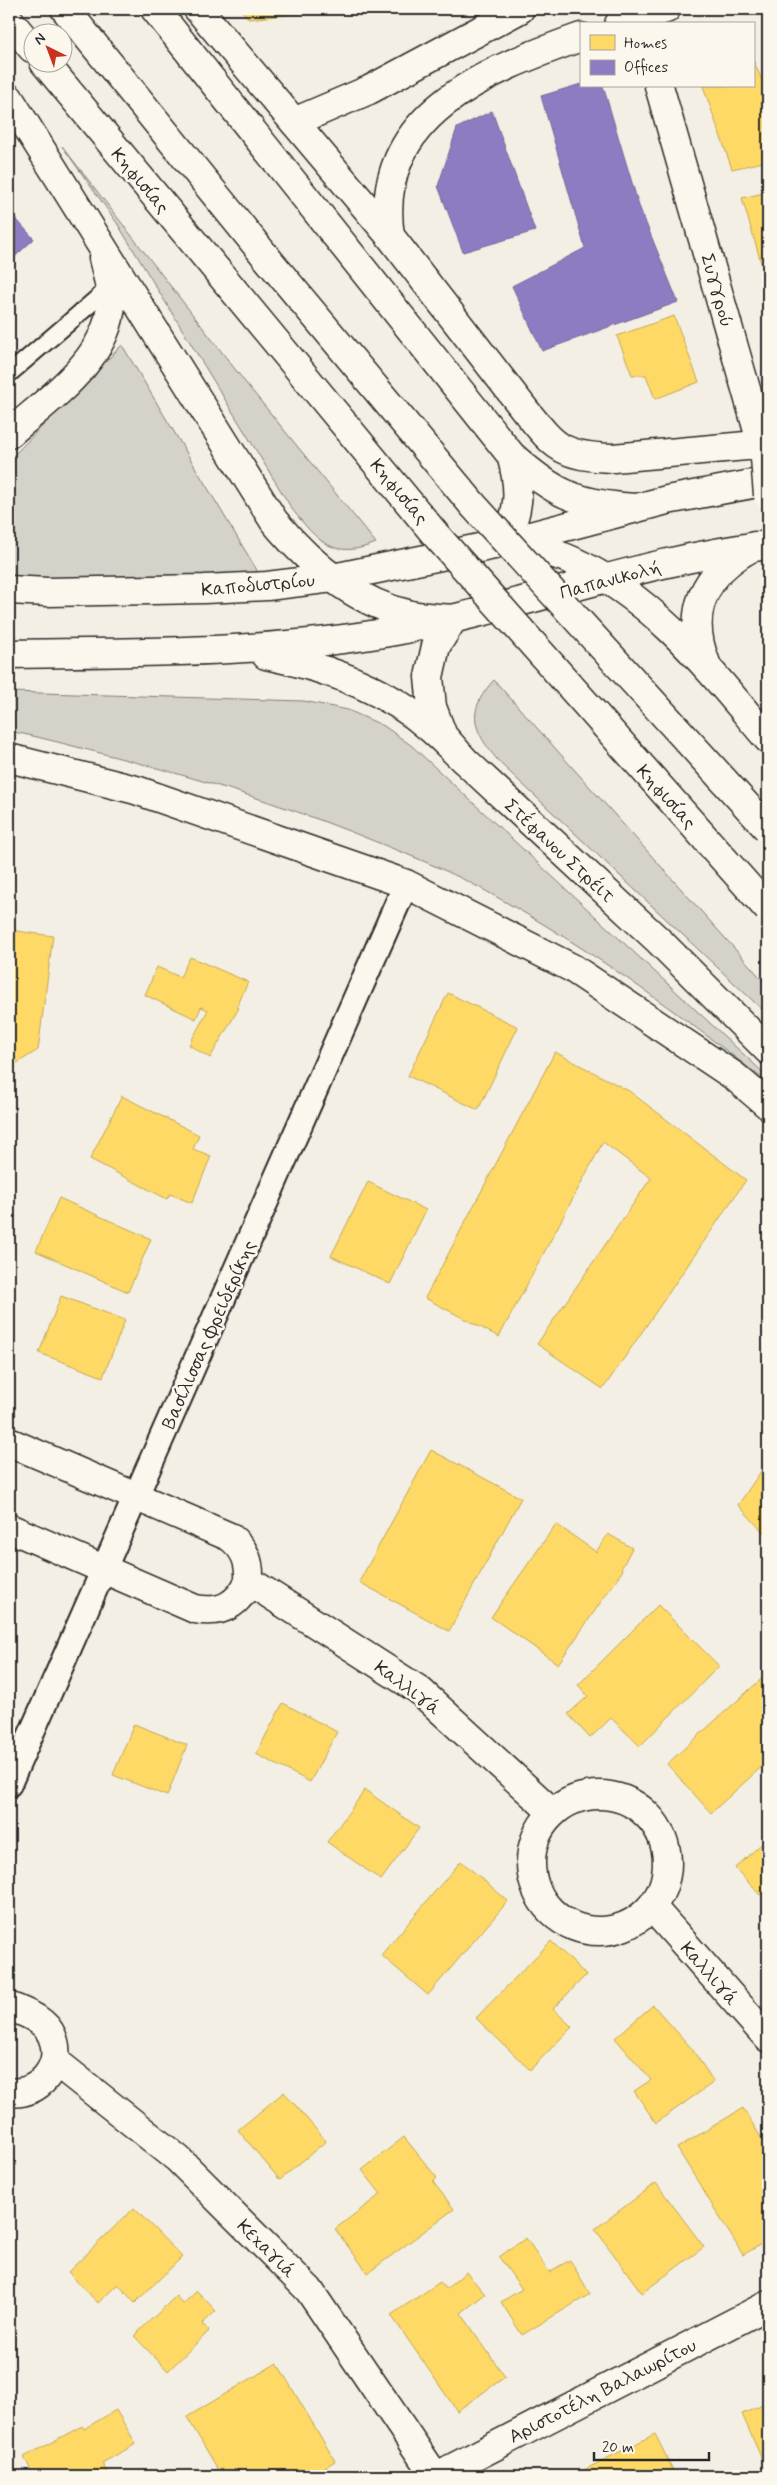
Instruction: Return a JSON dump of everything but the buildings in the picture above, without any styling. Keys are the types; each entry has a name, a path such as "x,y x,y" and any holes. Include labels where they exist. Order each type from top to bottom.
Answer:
{"main road":[{"path":"65,9 266,257 480,512 768,829"},
{"path":"155,9 511,455 536,478 567,496 600,506 635,508"},
{"path":"198,9 390,236 530,416 548,437 566,452 587,457 613,458 766,457"},
{"path":"294,122 369,90 520,9"},
{"path":"632,18 666,9"},
{"path":"9,20 22,36"},
{"path":"390,236 387,199 390,185 405,150 417,130 433,112 450,97 504,66 580,37"},
{"name":"Κηφισίας","path":"52,72 435,534 768,910"},
{"name":"Συγγρού","path":"661,88 766,457 768,495"},
{"path":"9,98 274,521 292,542 333,578 370,601 410,614 453,619"},
{"path":"9,434 84,366 99,345 110,313 111,302 101,244"},
{"name":"Στέφανου Στρέιτ","path":"511,455 517,477 518,500 514,523 504,543 436,646 429,677 432,707 443,736 464,760 659,941 768,1050"},
{"name":"Καποδιστρίου","path":"9,590 48,592 204,590 267,586 333,578 504,543 667,500 766,457"},
{"path":"504,543 540,550 572,561 608,579 663,622 710,672 768,739"},
{"path":"710,672 700,648 697,623 702,598 714,576 732,558 761,545"},
{"name":"Παπανικολή","path":"453,619 657,566 761,545"},
{"path":"9,654 210,651 332,640 453,619"},
{"path":"210,651 257,654 295,661 349,678 391,700 430,727 464,760"},
{"path":"9,758 136,790 406,884 572,968 734,1076 768,1106"},
{"path":"9,1442 230,1537 239,1545 246,1556 249,1580 244,1593 234,1603 222,1610 208,1612 195,1609 9,1528"},
{"name":"Καλλιγά","path":"249,1580 419,1690 552,1812"},
{"path":"601,1793 634,1803 652,1818 663,1835 668,1859 667,1873 659,1895 652,1907 634,1922 614,1930 590,1931 561,1920 549,1909 544,1904 532,1879 530,1855 538,1831 552,1812 577,1797 601,1793"},
{"name":"Καλλιγά","path":"652,1907 768,2038"},
{"path":"9,2006 36,2018 45,2026 52,2036 55,2061 49,2074 40,2084 28,2090 9,2092"},
{"name":"Κεχαγιά","path":"55,2061 178,2159 309,2290 436,2476"},
{"name":"Αριστοτέλη Βαλαωρίτου","path":"436,2476 768,2305"}],"street":[{"name":"Βασίλισσας Φρειδερίκης","path":"9,1784 406,884"}],"lane":[{"path":"9,374 109,288"}],"shaded area":[{"path":"62,146 245,382 376,543 348,550 328,545 310,531 292,509 117,223"},
{"path":"122,345 261,577 9,579 9,460"},
{"path":"494,680 768,986 768,1015 500,763 491,752 479,732 476,713 485,692"},
{"path":"9,692 304,701 348,710 384,726 412,746 768,1077 768,1083 665,1005 595,957 522,911 469,882 359,835 265,801 137,762 9,731"}]}
